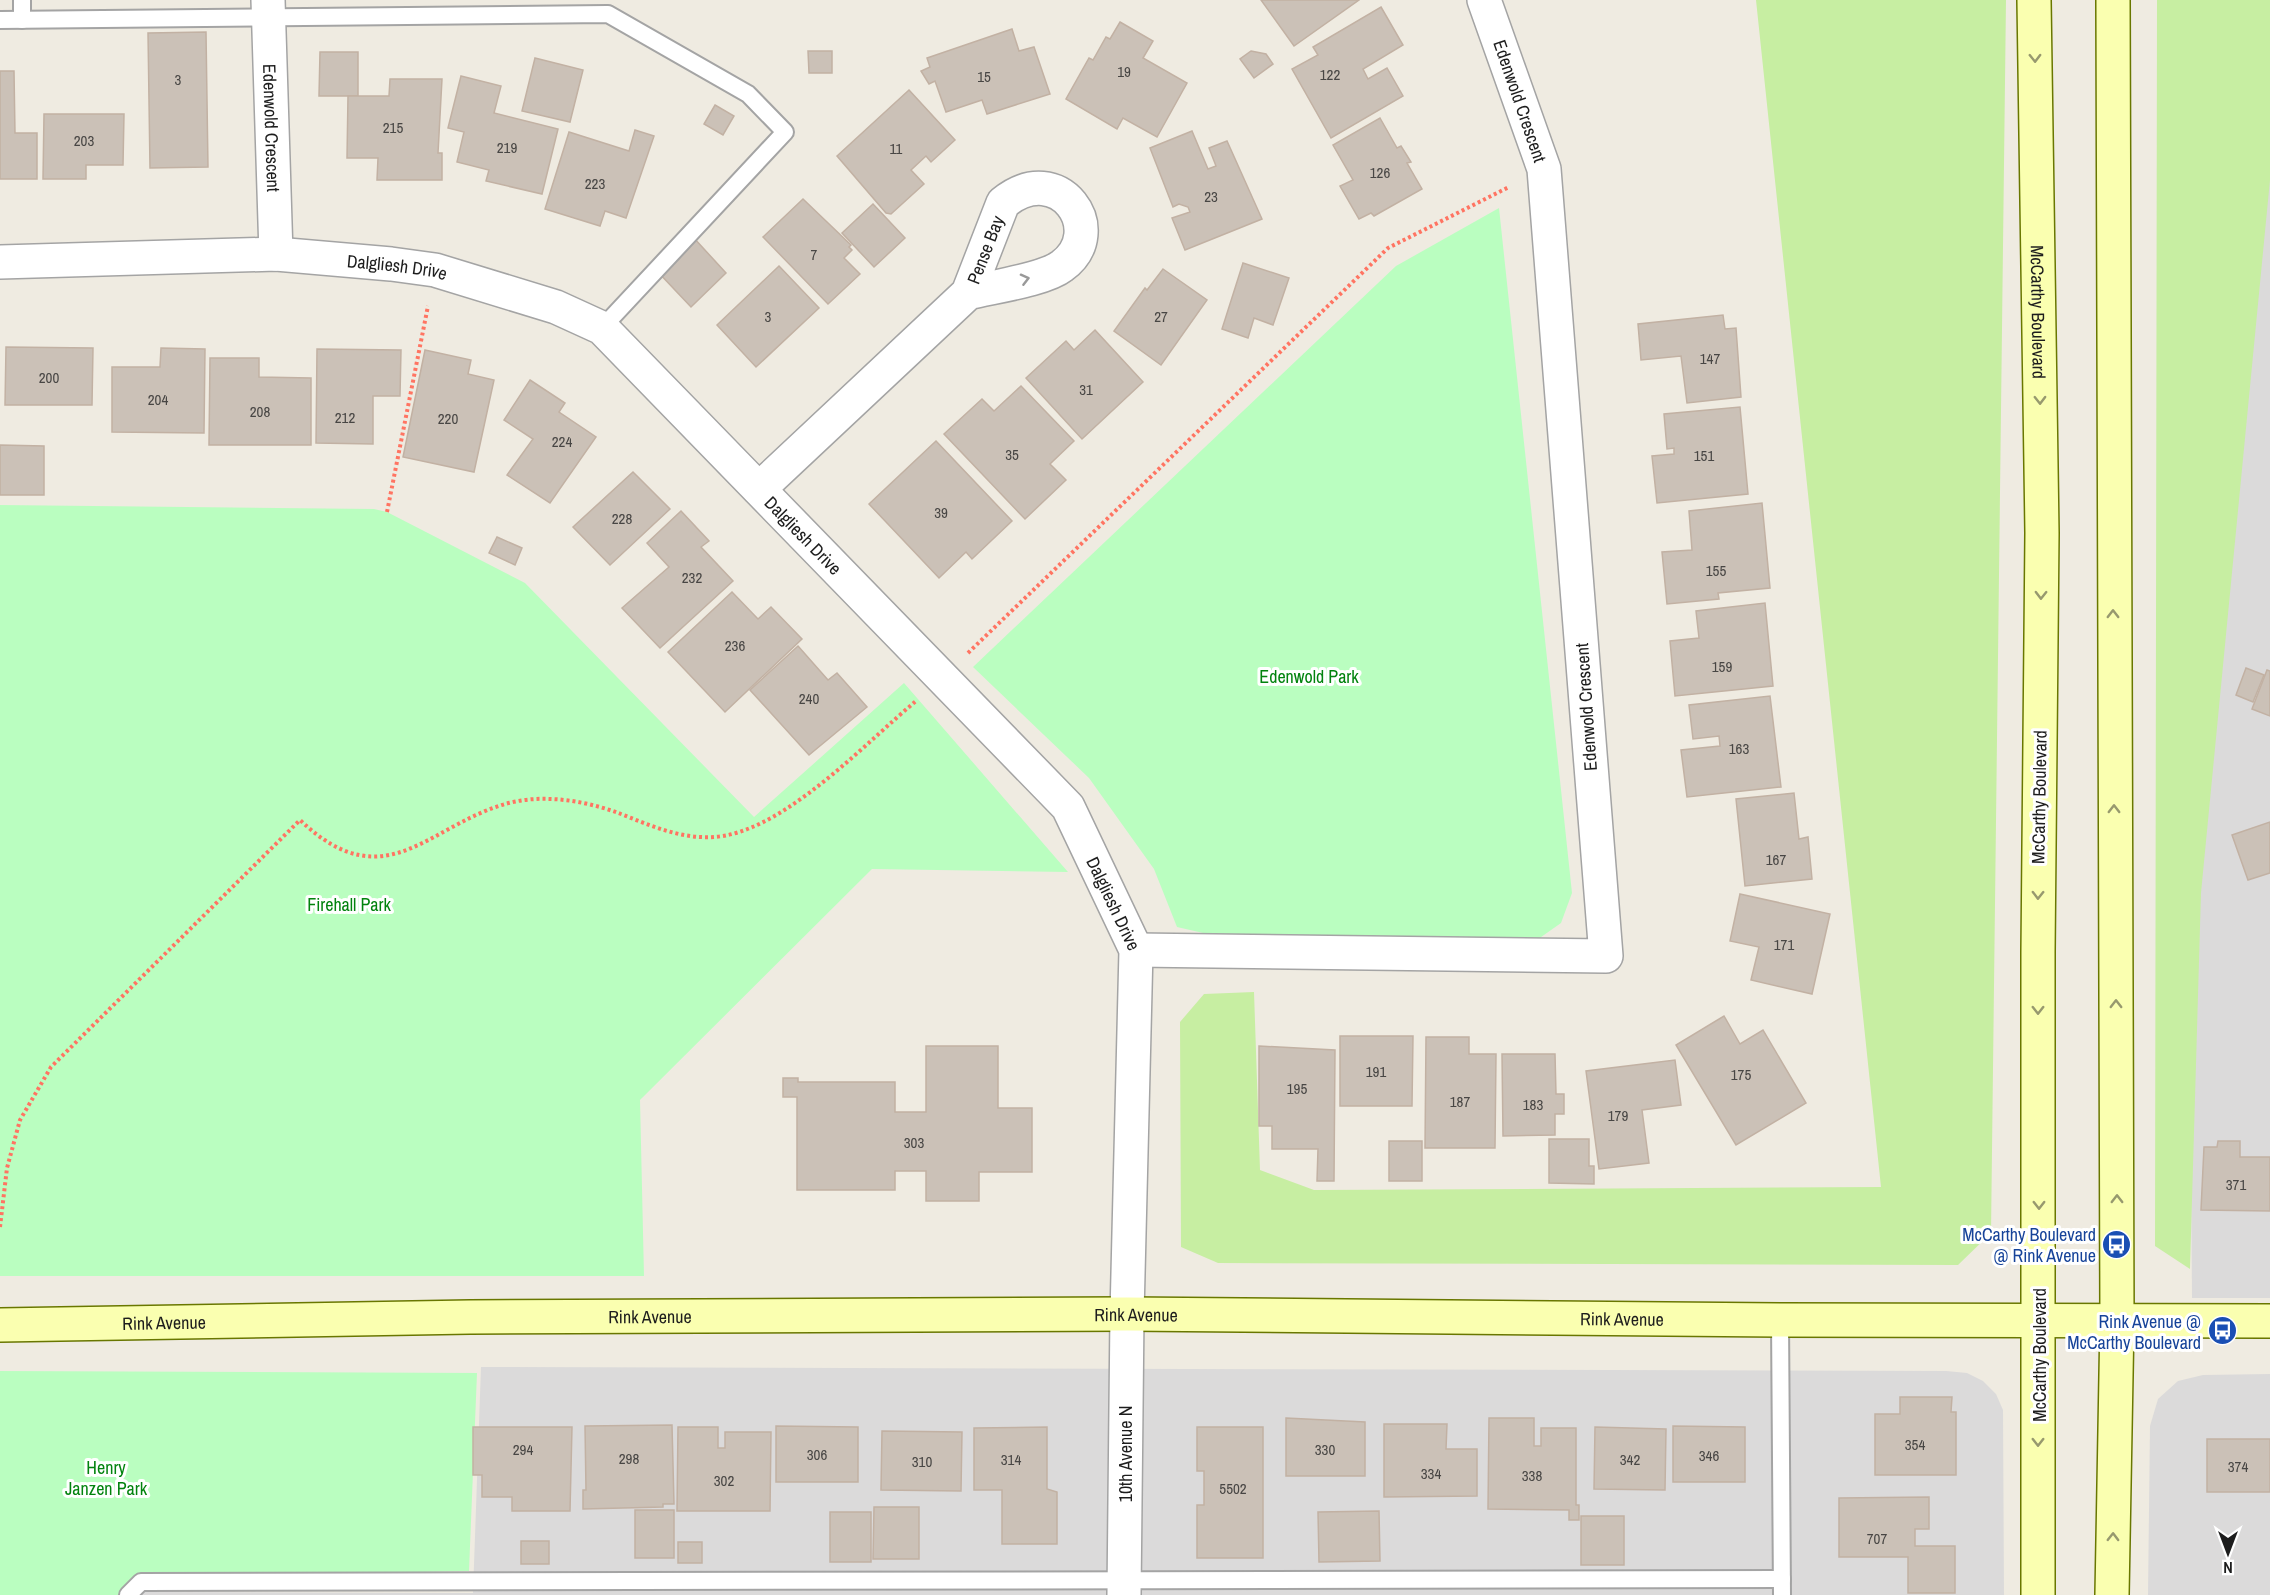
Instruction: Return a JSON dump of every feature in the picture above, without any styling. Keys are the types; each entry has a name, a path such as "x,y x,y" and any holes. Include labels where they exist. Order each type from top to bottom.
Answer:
{"main road":[{"name":"McCarthy Boulevard","path":"2034,0 2042,533 2038,952 2038,1595"},
{"path":"2112,1595 2117,1320 2113,0"},
{"name":"Rink Avenue","path":"0,1325 470,1317 1127,1314 1780,1320 2270,1321"}],"street":[{"name":"Edenwold Crescent","path":"1136,950 1606,956 1544,169 1484,0"},
{"name":"Edenwold Crescent","path":"268,8 276,254"},
{"name":"Dalgliesh Drive","path":"0,261 276,254 435,270 556,307 603,328 1068,807 1136,950 1127,1314"},
{"name":"Pense Bay","path":"759,489 968,293"},
{"name":"10th Avenue N","path":"1124,1587 1127,1314"}],"lane":[{"path":"22,0 22,20"},
{"path":"0,20 268,8 608,14 748,94 785,132 603,328"},
{"path":"128,1595 141,1582 1124,1587 1782,1587 1780,1320"}],"path":[{"path":"0,1227 7,1168 20,1120 51,1067 300,820 329,844 355,855 393,855 430,841 478,814 518,801 561,800 591,805 652,828 686,837 736,833 766,822 792,807 943,678 1388,248 1544,169"},
{"path":"387,512 435,270"}],"shaded area":[{"path":"2270,103 2270,1298 2192,1298 2189,921"},
{"path":"481,1367 1946,1371 1967,1373 1983,1381 1996,1394 2003,1410 2004,1595 139,1595 143,1592 473,1593"},
{"path":"2270,1374 2270,1595 2148,1595 2150,1426 2158,1399 2178,1381 2203,1375"}],"green space":[{"path":"1756,0 2006,0 1991,1233 1958,1265 1218,1263 1181,1247 1180,1022 1204,994 1254,992 1260,1170 1314,1190 1881,1187"},
{"path":"2157,0 2270,0 2270,180 2201,893 2190,1269 2155,1246"},
{"name":"Edenwold Park","path":"1499,208 1572,893 1561,923 1534,942 1212,935 1177,927 1154,869 1089,778 973,667 1396,266"},
{"name":"Firehall Park","path":"0,505 374,509 387,512 525,583 754,817 904,683 1068,872 872,869 640,1100 644,1276 0,1276"},
{"name":"Henry Janzen Park","path":"0,1371 477,1373 469,1571 139,1578 120,1595 0,1595"}],"building":[{"path":"1261,0 1359,0 1294,46"},
{"path":"1381,7 1403,45 1363,69 1368,79 1387,68 1403,96 1331,138 1292,69 1318,55 1313,47"},
{"path":"1120,22 1153,41 1143,58 1187,83 1157,137 1123,118 1117,129 1066,99 1089,58 1093,60 1106,37 1110,39"},
{"path":"1012,29 1019,51 1034,47 1050,94 987,114 982,100 946,112 935,81 929,84 921,71 930,67 927,58"},
{"path":"206,32 208,167 150,168 148,33"},
{"path":"808,51 832,51 832,73 809,73"},
{"path":"1251,51 1266,54 1273,64 1254,78 1240,59"},
{"path":"320,52 358,52 358,96 319,96"},
{"path":"535,58 583,70 570,122 522,111"},
{"path":"0,71 14,71 15,133 37,133 37,179 0,179"},
{"path":"461,76 501,86 494,113 558,129 542,194 486,181 489,170 457,162 464,132 448,128"},
{"path":"390,79 442,79 438,153 442,153 442,180 377,180 378,158 347,158 348,96 389,96"},
{"path":"909,90 955,140 931,162 926,156 911,170 924,184 891,214 886,213 837,156"},
{"path":"715,105 734,116 723,135 704,124"},
{"path":"44,114 124,114 123,165 86,165 86,179 43,179"},
{"path":"1380,118 1397,148 1401,146 1411,162 1407,163 1422,189 1374,216 1371,213 1359,219 1340,186 1353,180 1333,145"},
{"path":"635,130 654,136 626,218 605,211 600,226 545,209 569,132 629,151"},
{"path":"1192,131 1208,169 1216,166 1209,148 1227,141 1262,219 1185,250 1172,218 1190,212 1188,207 1179,204 1173,207 1150,148"},
{"path":"803,199 851,245 849,247 852,250 844,258 860,274 828,304 763,237"},
{"path":"873,204 905,238 874,267 842,233"},
{"path":"693,237 726,273 691,307 657,271"},
{"path":"1243,263 1289,278 1273,325 1254,318 1248,338 1222,329"},
{"path":"779,266 819,308 756,367 717,325"},
{"path":"1163,269 1207,300 1161,365 1114,331 1145,288 1147,290"},
{"path":"1723,315 1725,329 1736,328 1741,397 1687,403 1681,356 1641,360 1638,324"},
{"path":"1095,330 1143,382 1082,439 1026,378 1066,341 1074,350"},
{"path":"6,347 93,348 92,405 5,405"},
{"path":"161,348 205,349 204,433 112,432 112,367 160,367"},
{"path":"317,349 401,350 400,396 373,396 373,444 316,443"},
{"path":"425,350 471,360 468,374 494,380 474,472 403,457"},
{"path":"210,358 259,358 259,377 311,378 311,445 209,445"},
{"path":"530,380 565,403 559,412 596,437 550,503 507,475 533,439 504,420"},
{"path":"1021,386 1074,441 1050,464 1066,480 1025,519 944,434 982,399 994,411"},
{"path":"1740,407 1748,494 1657,503 1652,456 1674,454 1674,448 1667,449 1664,414"},
{"path":"936,441 1012,521 972,559 966,552 939,578 869,504"},
{"path":"0,445 44,446 44,495 0,495"},
{"path":"633,472 670,509 610,565 573,527"},
{"path":"1762,503 1770,588 1718,593 1719,599 1667,604 1662,552 1692,550 1689,511"},
{"path":"681,511 709,541 701,547 733,581 660,648 622,608 669,567 647,543"},
{"path":"497,537 522,548 515,565 489,553"},
{"path":"732,592 758,619 771,607 802,639 725,712 668,652"},
{"path":"1765,603 1773,686 1675,696 1670,641 1699,638 1696,611"},
{"path":"798,646 828,680 837,673 867,707 809,755 750,690"},
{"path":"2246,668 2264,675 2253,702 2236,695"},
{"path":"2267,670 2270,671 2270,716 2252,709"},
{"path":"1770,696 1781,787 1687,797 1681,750 1720,746 1719,736 1693,739 1689,705"},
{"path":"1794,793 1799,839 1808,837 1812,879 1745,886 1736,799"},
{"path":"2270,822 2270,873 2248,880 2232,835"},
{"path":"1740,894 1830,914 1812,994 1751,980 1759,947 1730,941"},
{"path":"1724,1016 1740,1044 1763,1030 1806,1103 1736,1145 1676,1045"},
{"path":"1340,1036 1413,1036 1412,1106 1340,1106"},
{"path":"1426,1037 1469,1037 1469,1054 1496,1054 1495,1148 1425,1148"},
{"path":"926,1046 998,1046 998,1108 1032,1108 1032,1172 979,1172 979,1201 926,1201 926,1171 895,1171 895,1190 797,1190 797,1097 783,1097 783,1078 798,1078 798,1082 895,1082 895,1112 926,1112"},
{"path":"1259,1046 1335,1050 1334,1181 1317,1181 1318,1149 1272,1149 1272,1126 1259,1126"},
{"path":"1502,1054 1555,1054 1556,1094 1564,1094 1564,1114 1555,1114 1555,1135 1503,1136"},
{"path":"1675,1060 1681,1105 1642,1110 1649,1163 1599,1169 1586,1071"},
{"path":"1549,1139 1589,1139 1589,1166 1594,1166 1594,1184 1549,1183"},
{"path":"1389,1141 1422,1141 1422,1181 1389,1181"},
{"path":"2218,1141 2240,1141 2240,1157 2270,1157 2270,1211 2201,1210 2204,1147 2217,1147"},
{"path":"1900,1397 1952,1397 1951,1412 1956,1412 1956,1475 1875,1475 1875,1414 1900,1414"},
{"path":"1286,1418 1365,1422 1365,1476 1286,1476"},
{"path":"1489,1418 1534,1418 1534,1446 1541,1446 1541,1428 1576,1428 1576,1505 1579,1505 1579,1520 1569,1520 1569,1510 1488,1509"},
{"path":"1384,1424 1447,1424 1446,1449 1477,1449 1477,1496 1384,1497"},
{"path":"672,1425 674,1504 663,1504 663,1507 583,1509 583,1490 586,1490 585,1426"},
{"path":"776,1426 858,1427 858,1482 776,1482"},
{"path":"1673,1426 1745,1427 1745,1482 1673,1482"},
{"path":"473,1427 572,1427 570,1511 512,1511 512,1497 482,1497 482,1475 473,1475"},
{"path":"678,1427 718,1427 718,1448 725,1448 725,1432 771,1432 770,1511 677,1511"},
{"path":"1047,1427 1047,1489 1057,1492 1057,1544 1002,1544 1002,1490 974,1490 974,1428"},
{"path":"1197,1427 1263,1427 1263,1558 1197,1558 1197,1505 1204,1505 1204,1471 1197,1471"},
{"path":"1595,1427 1666,1429 1665,1490 1594,1489"},
{"path":"882,1431 962,1432 961,1491 881,1490"},
{"path":"2207,1439 2270,1439 2270,1492 2207,1492"},
{"path":"1929,1497 1929,1529 1915,1529 1915,1546 1955,1546 1955,1593 1908,1593 1908,1557 1839,1557 1839,1498"},
{"path":"874,1507 919,1507 919,1559 873,1559"},
{"path":"635,1510 674,1510 674,1558 635,1558"},
{"path":"1379,1511 1380,1561 1319,1562 1318,1512"},
{"path":"830,1512 871,1512 871,1562 830,1562"},
{"path":"1581,1516 1624,1516 1624,1565 1581,1565"},
{"path":"521,1541 549,1541 549,1564 521,1564"},
{"path":"678,1542 702,1542 702,1563 678,1563"}],"place":[{"name":"McCarthy Boulevard @ Rink Avenue","path":"2117,1244"},
{"name":"Rink Avenue @ McCarthy Boulevard","path":"2222,1331"}]}
